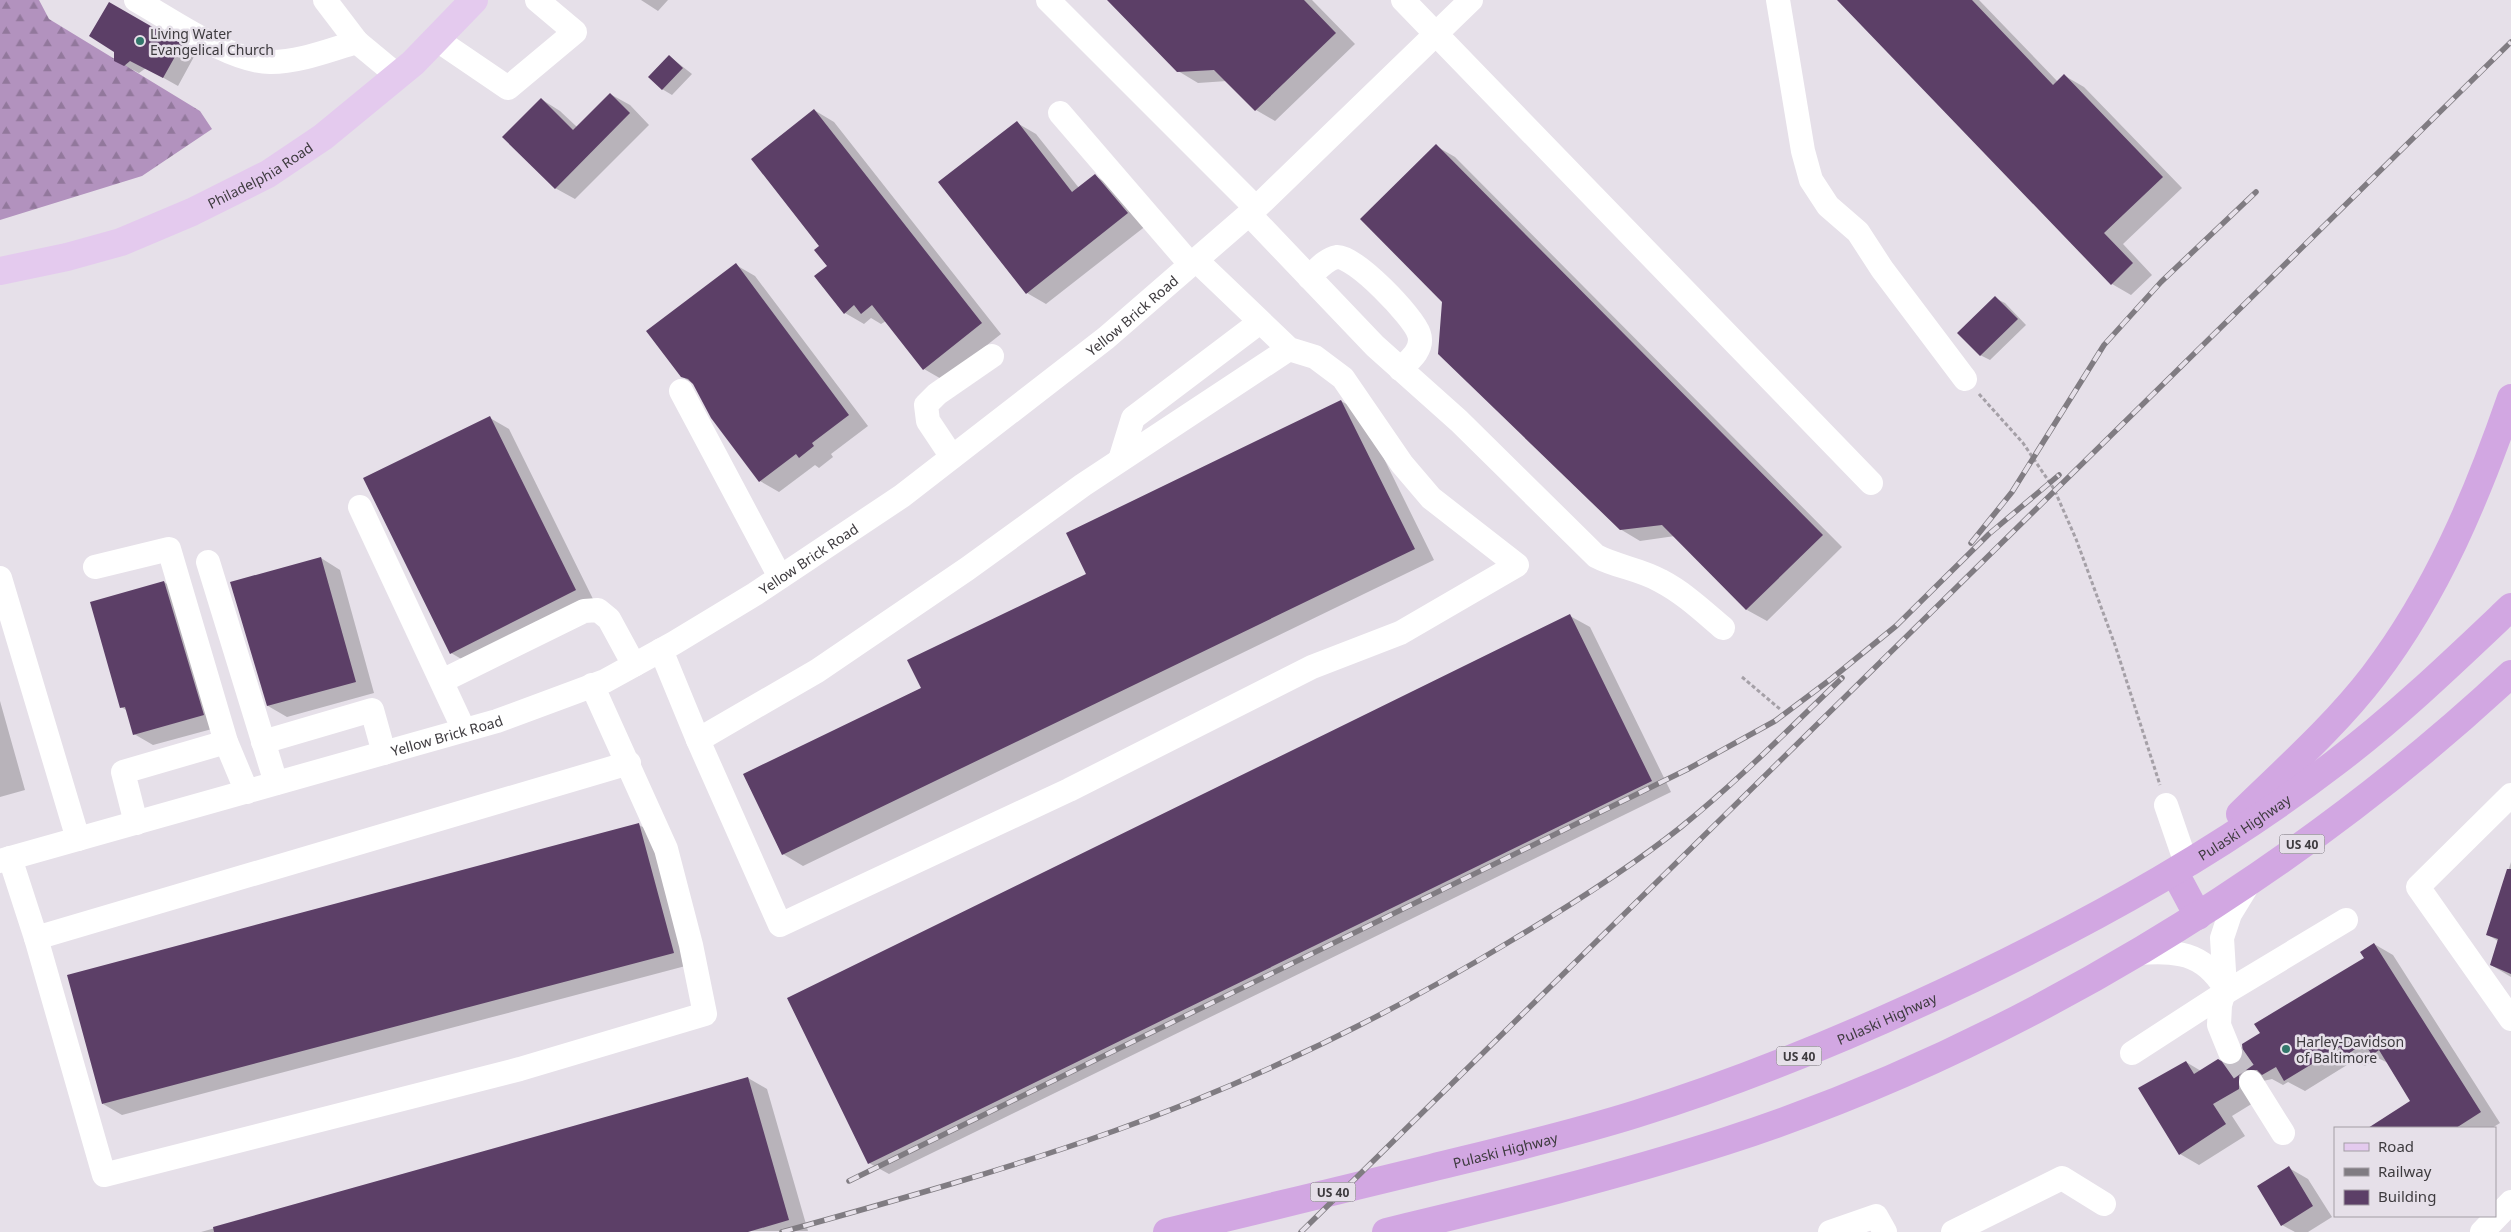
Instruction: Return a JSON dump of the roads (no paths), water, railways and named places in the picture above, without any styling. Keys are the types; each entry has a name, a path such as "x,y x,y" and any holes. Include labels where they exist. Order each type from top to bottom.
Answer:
{"highway":[{"path":"2198,916 2181,869 2318,738 2374,675 2429,590 2460,531 2492,453 2511,398"},
{"name":"Pulaski Highway","path":"1167,1232 1451,1163 1633,1115 1710,1090 1812,1052 1902,1013 2012,960 2181,869 2241,830 2335,763 2436,678 2511,608"},
{"name":"US 40","path":"1386,1232 1626,1172 1728,1140 1831,1103 1915,1067 2015,1020 2136,953 2249,883 2402,768 2511,674"}],"main road":[{"name":"Philadelphia Road","path":"0,271 67,257 121,242 192,212 268,174 323,137 398,76 474,0"}],"street":[{"path":"136,0 221,48 247,60 270,62 290,60 357,42"},
{"path":"325,0 357,42 398,76"},
{"path":"436,39 508,88 575,32 537,0"},
{"path":"1048,0 1252,211 1309,277 1400,369 1459,420 1596,556 1660,580 1682,594 1723,628"},
{"path":"1403,0 1871,483"},
{"name":"Yellow Brick Road","path":"5,860 497,720 592,685 661,650 780,577 902,496 1106,338 1252,211 1471,0"},
{"path":"1778,0 1802,142 1811,180 1828,206 1858,232 1882,268 1965,380"},
{"path":"661,650 698,740 780,924 1069,790 1312,667 1400,633 1516,565 1431,498 1402,464 1343,378 1315,358 1289,349 1193,263 1060,113"},
{"path":"1309,277 1328,260 1338,257 1348,260 1381,288 1407,314 1420,335 1418,350 1400,369"},
{"path":"1120,460 1133,418 1260,322"},
{"path":"698,740 817,671 1120,460 1289,349"},
{"path":"952,457 928,421 926,405 937,394 992,356"},
{"path":"682,391 780,577"},
{"path":"360,507 464,730"},
{"path":"96,568 169,549 226,742 247,792"},
{"path":"208,562 276,783"},
{"path":"0,578 78,839"},
{"path":"442,682 584,611 591,610 598,610 609,619 634,665"},
{"path":"5,860 36,938 104,1175 539,1064 705,1014 691,945 666,848 592,685"},
{"path":"263,742 372,710 384,753"},
{"path":"136,823 123,772 226,742"},
{"path":"36,938 629,763"},
{"path":"2511,795 2418,887 2511,1019"},
{"path":"2166,805 2181,869"},
{"path":"2230,1052 2219,1025 2220,1005 2224,991 2222,938 2230,914 2249,883"},
{"path":"2132,1053 2224,991 2346,920"},
{"path":"2136,953 2163,952 2190,956 2208,966 2224,991"},
{"path":"2251,1082 2282,1133"},
{"path":"1953,1232 2062,1178 2104,1204"},
{"path":"2482,1232 2511,1202"},
{"path":"1830,1232 1876,1216 1885,1232"}],"tunnel":[{"path":"2230,1052 2251,1082"}],"railway":[{"path":"1301,1232 2511,42"},
{"path":"1971,543 2012,492 2104,345 2161,282 2256,192"},
{"path":"849,1181 1688,769 1775,721 1831,679 1896,626 1989,534 2059,475"},
{"path":"782,1232 991,1172 1114,1131 1266,1070 1414,997 1575,902 1640,858 1681,827 1723,791 1842,678"}],"place":[{"name":"Living Water Evangelical Church","path":"140,41"},
{"name":"Harley-Davidson of Baltimore","path":"2286,1049"}]}
